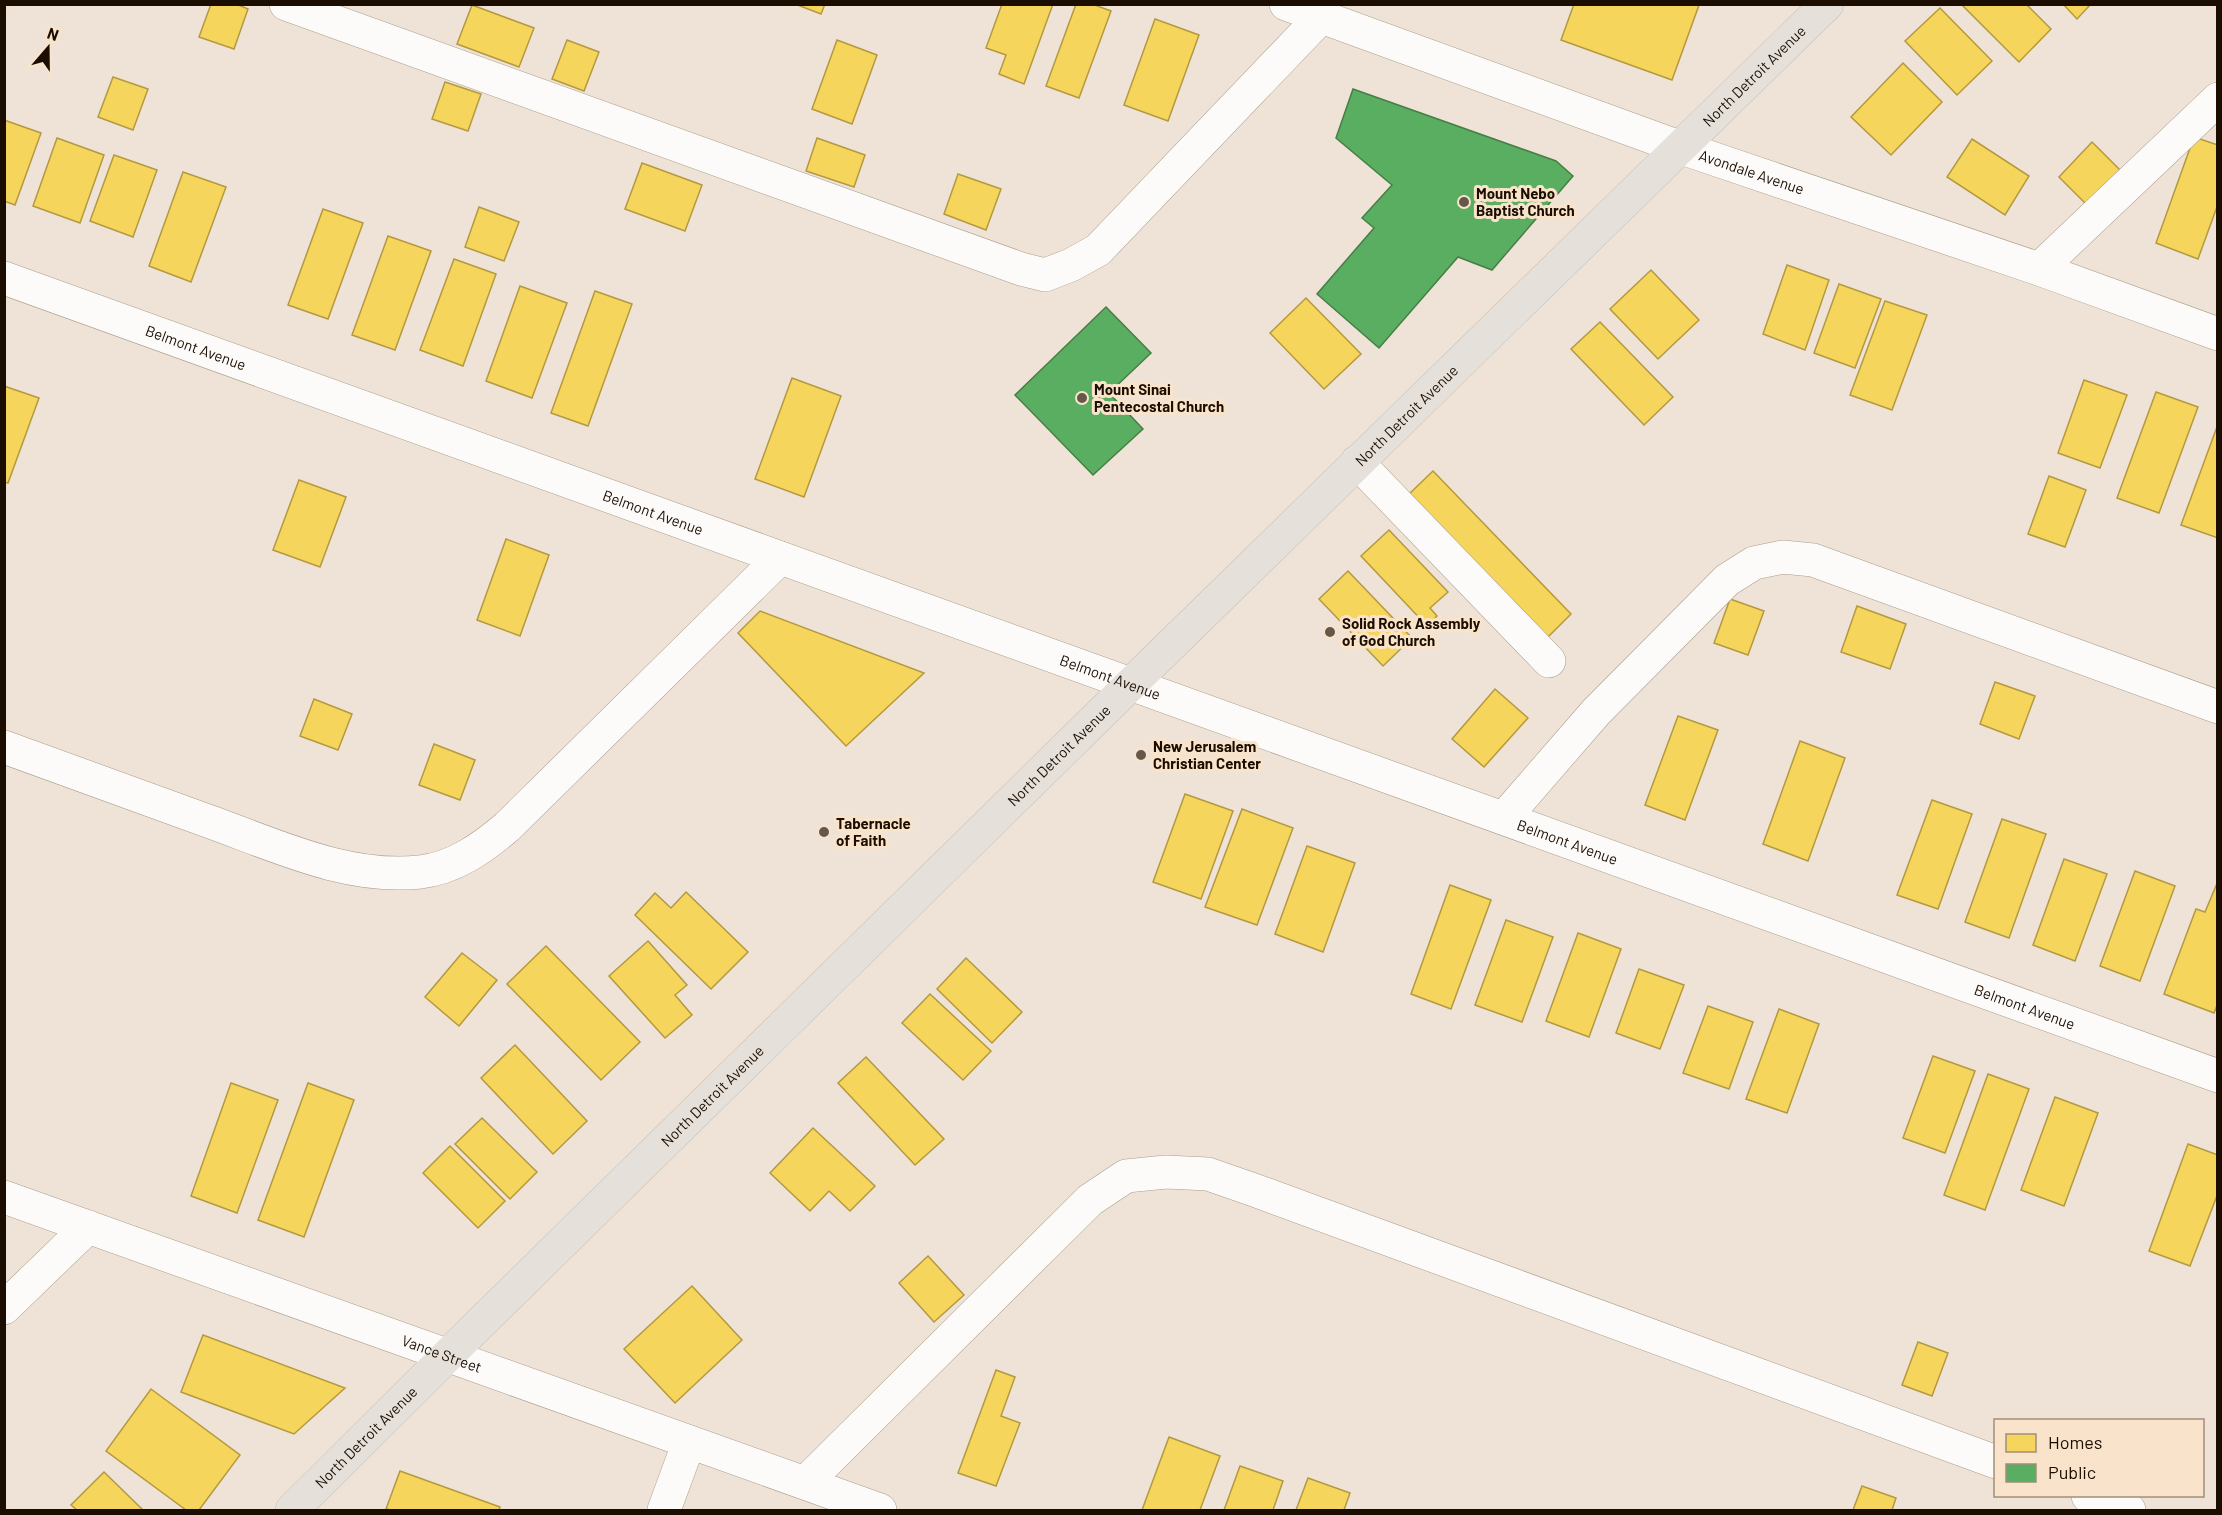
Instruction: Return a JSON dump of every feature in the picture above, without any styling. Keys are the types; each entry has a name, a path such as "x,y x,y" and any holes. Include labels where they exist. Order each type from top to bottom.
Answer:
{"main road":[{"name":"North Detroit Avenue","path":"292,1510 1357,462 1827,4"}],"street":[{"path":"286,4 1021,269 1045,275 1071,265 1098,250 1321,17"},
{"name":"Avondale Avenue","path":"1286,4 1679,147 2039,269 2217,334"},
{"path":"2039,269 2217,99"},
{"name":"Belmont Avenue","path":"4,278 2217,1076"},
{"path":"1357,462 1549,661"},
{"path":"1504,818 1596,712 1727,580 1754,563 1783,557 1813,560 2217,707"},
{"path":"4,747 348,869 390,873 421,872 450,864 479,850 507,827 780,558"},
{"path":"806,1482 1090,1200 1126,1176 1166,1172 1208,1174 1254,1190 1994,1462"},
{"name":"Vance Street","path":"4,1197 880,1510"},
{"path":"4,1308 88,1227"},
{"path":"664,1510 689,1442"},
{"path":"2091,1497 2129,1510"}],"building: Homes":[{"path":"211,4 236,4 248,9 234,49 199,37"},
{"path":"795,4 825,4 821,14"},
{"path":"1002,4 1053,4 1024,84 999,74 1006,55 986,48"},
{"path":"1076,4 1092,4 1111,11 1079,98 1046,86"},
{"path":"1574,4 1699,5 1672,80 1561,40"},
{"path":"1961,4 2026,4 2051,29 2019,62"},
{"path":"2063,4 2091,4 2077,19"},
{"path":"472,5 534,28 519,67 457,44"},
{"path":"1940,8 1992,61 1957,95 1905,41"},
{"path":"1155,19 1199,35 1168,121 1124,105"},
{"path":"567,40 599,52 584,91 552,79"},
{"path":"837,40 877,55 852,124 812,109"},
{"path":"1903,63 1942,102 1891,155 1851,117"},
{"path":"113,77 148,89 133,130 98,117"},
{"path":"445,82 481,94 468,131 432,119"},
{"path":"4,120 41,133 15,205 4,201"},
{"path":"2194,137 2218,145 2218,204 2198,259 2156,243"},
{"path":"57,138 104,155 80,223 33,206"},
{"path":"817,138 865,155 854,187 806,171"},
{"path":"1972,139 2029,176 2005,215 1947,177"},
{"path":"2092,142 2124,174 2090,208 2059,177"},
{"path":"114,155 157,170 133,237 90,221"},
{"path":"642,163 702,185 685,231 625,209"},
{"path":"183,172 226,187 191,282 149,266"},
{"path":"958,174 1001,189 986,230 944,214"},
{"path":"479,207 519,222 504,261 465,247"},
{"path":"323,209 363,223 328,319 288,305"},
{"path":"388,236 431,251 395,350 352,335"},
{"path":"454,259 496,274 463,366 420,350"},
{"path":"1787,265 1829,280 1805,350 1763,334"},
{"path":"1651,270 1699,320 1658,359 1610,309"},
{"path":"1839,284 1881,299 1855,368 1814,353"},
{"path":"520,286 567,303 532,398 486,381"},
{"path":"595,291 632,304 588,426 551,413"},
{"path":"1306,298 1361,354 1324,389 1270,333"},
{"path":"1885,301 1927,315 1892,410 1850,395"},
{"path":"1600,322 1673,397 1644,425 1571,349"},
{"path":"792,378 841,396 804,497 755,479"},
{"path":"2084,380 2127,395 2100,468 2058,453"},
{"path":"4,386 39,398 8,483 4,482"},
{"path":"2156,392 2198,407 2159,513 2117,498"},
{"path":"2218,424 2218,538 2181,525"},
{"path":"1433,471 1571,614 1544,641 1405,498"},
{"path":"2049,476 2086,490 2065,547 2028,534"},
{"path":"299,480 346,497 320,567 273,550"},
{"path":"1389,530 1448,592 1430,608 1437,616 1427,626 1361,556"},
{"path":"506,539 549,555 520,636 477,620"},
{"path":"1348,571 1412,638 1383,666 1319,599"},
{"path":"1730,599 1764,611 1748,655 1714,643"},
{"path":"1857,606 1906,624 1890,669 1841,652"},
{"path":"760,611 924,673 846,746 738,633"},
{"path":"1995,682 2035,696 2019,739 1980,724"},
{"path":"1495,689 1528,718 1484,767 1452,739"},
{"path":"314,699 352,714 338,750 300,736"},
{"path":"1678,716 1718,730 1685,820 1645,805"},
{"path":"1800,741 1845,758 1808,861 1763,844"},
{"path":"434,744 475,760 460,800 419,785"},
{"path":"1185,794 1233,811 1201,899 1153,882"},
{"path":"1932,800 1972,814 1938,909 1897,895"},
{"path":"1242,809 1293,828 1257,925 1205,907"},
{"path":"2002,819 2046,834 2009,938 1965,922"},
{"path":"1307,846 1355,863 1323,952 1275,934"},
{"path":"2064,859 2107,874 2075,961 2033,945"},
{"path":"2135,871 2175,886 2140,981 2100,966"},
{"path":"2218,881 2218,1003 2214,1013 2164,994 2196,909 2205,912"},
{"path":"1450,885 1491,900 1451,1009 1411,994"},
{"path":"686,892 748,952 711,989 635,915 655,893 671,908"},
{"path":"1506,920 1553,937 1522,1022 1475,1005"},
{"path":"1578,933 1621,949 1589,1037 1546,1021"},
{"path":"648,941 687,985 675,995 692,1015 665,1038 609,976"},
{"path":"546,946 640,1042 601,1080 507,984"},
{"path":"462,953 497,980 459,1026 425,997"},
{"path":"966,958 1022,1012 992,1043 937,989"},
{"path":"1639,969 1684,985 1660,1049 1616,1033"},
{"path":"930,994 991,1051 963,1080 902,1023"},
{"path":"1708,1006 1753,1022 1729,1089 1683,1073"},
{"path":"1779,1009 1819,1024 1787,1113 1746,1099"},
{"path":"515,1045 587,1121 553,1154 481,1078"},
{"path":"1933,1056 1975,1071 1945,1153 1903,1138"},
{"path":"866,1057 944,1139 915,1165 838,1083"},
{"path":"1988,1074 2029,1089 1985,1210 1944,1195"},
{"path":"231,1083 278,1100 237,1213 191,1196"},
{"path":"308,1083 354,1100 304,1237 258,1220"},
{"path":"2055,1097 2098,1113 2064,1206 2021,1190"},
{"path":"482,1118 537,1172 510,1199 455,1144"},
{"path":"813,1128 875,1186 850,1211 829,1191 810,1211 770,1173"},
{"path":"2188,1144 2218,1155 2218,1193 2190,1266 2149,1251"},
{"path":"450,1146 505,1201 478,1228 423,1173"},
{"path":"928,1256 964,1295 934,1322 899,1283"},
{"path":"692,1286 742,1340 675,1403 624,1349"},
{"path":"203,1335 345,1388 294,1434 181,1392"},
{"path":"1918,1342 1948,1353 1932,1396 1902,1385"},
{"path":"996,1370 1015,1377 1001,1416 1020,1423 996,1486 958,1473"},
{"path":"151,1389 240,1455 199,1510 186,1510 106,1451"},
{"path":"1169,1437 1220,1456 1200,1510 1142,1510"},
{"path":"1240,1466 1283,1481 1273,1510 1224,1510"},
{"path":"400,1471 500,1507 499,1510 386,1509"},
{"path":"104,1472 143,1510 77,1510 71,1505"},
{"path":"1308,1478 1350,1493 1344,1510 1296,1510"},
{"path":"1862,1486 1896,1498 1892,1510 1853,1510"}],"building: Public":[{"name":"Mount Nebo Baptist Church","path":"1353,89 1556,161 1573,176 1492,270 1458,257 1379,348 1317,294 1374,228 1362,218 1392,185 1336,138"},
{"path":"1106,307 1151,353 1109,393 1143,429 1093,475 1015,395"}],"place":[{"name":"Mount Nebo Baptist Church","path":"1464,202"},
{"name":"Mount Sinai Pentecostal Church","path":"1082,398"},
{"name":"Solid Rock Assembly of God Church","path":"1330,632"},
{"name":"New Jerusalem Christian Center","path":"1141,755"},
{"name":"Tabernacle of Faith","path":"824,832"}]}
